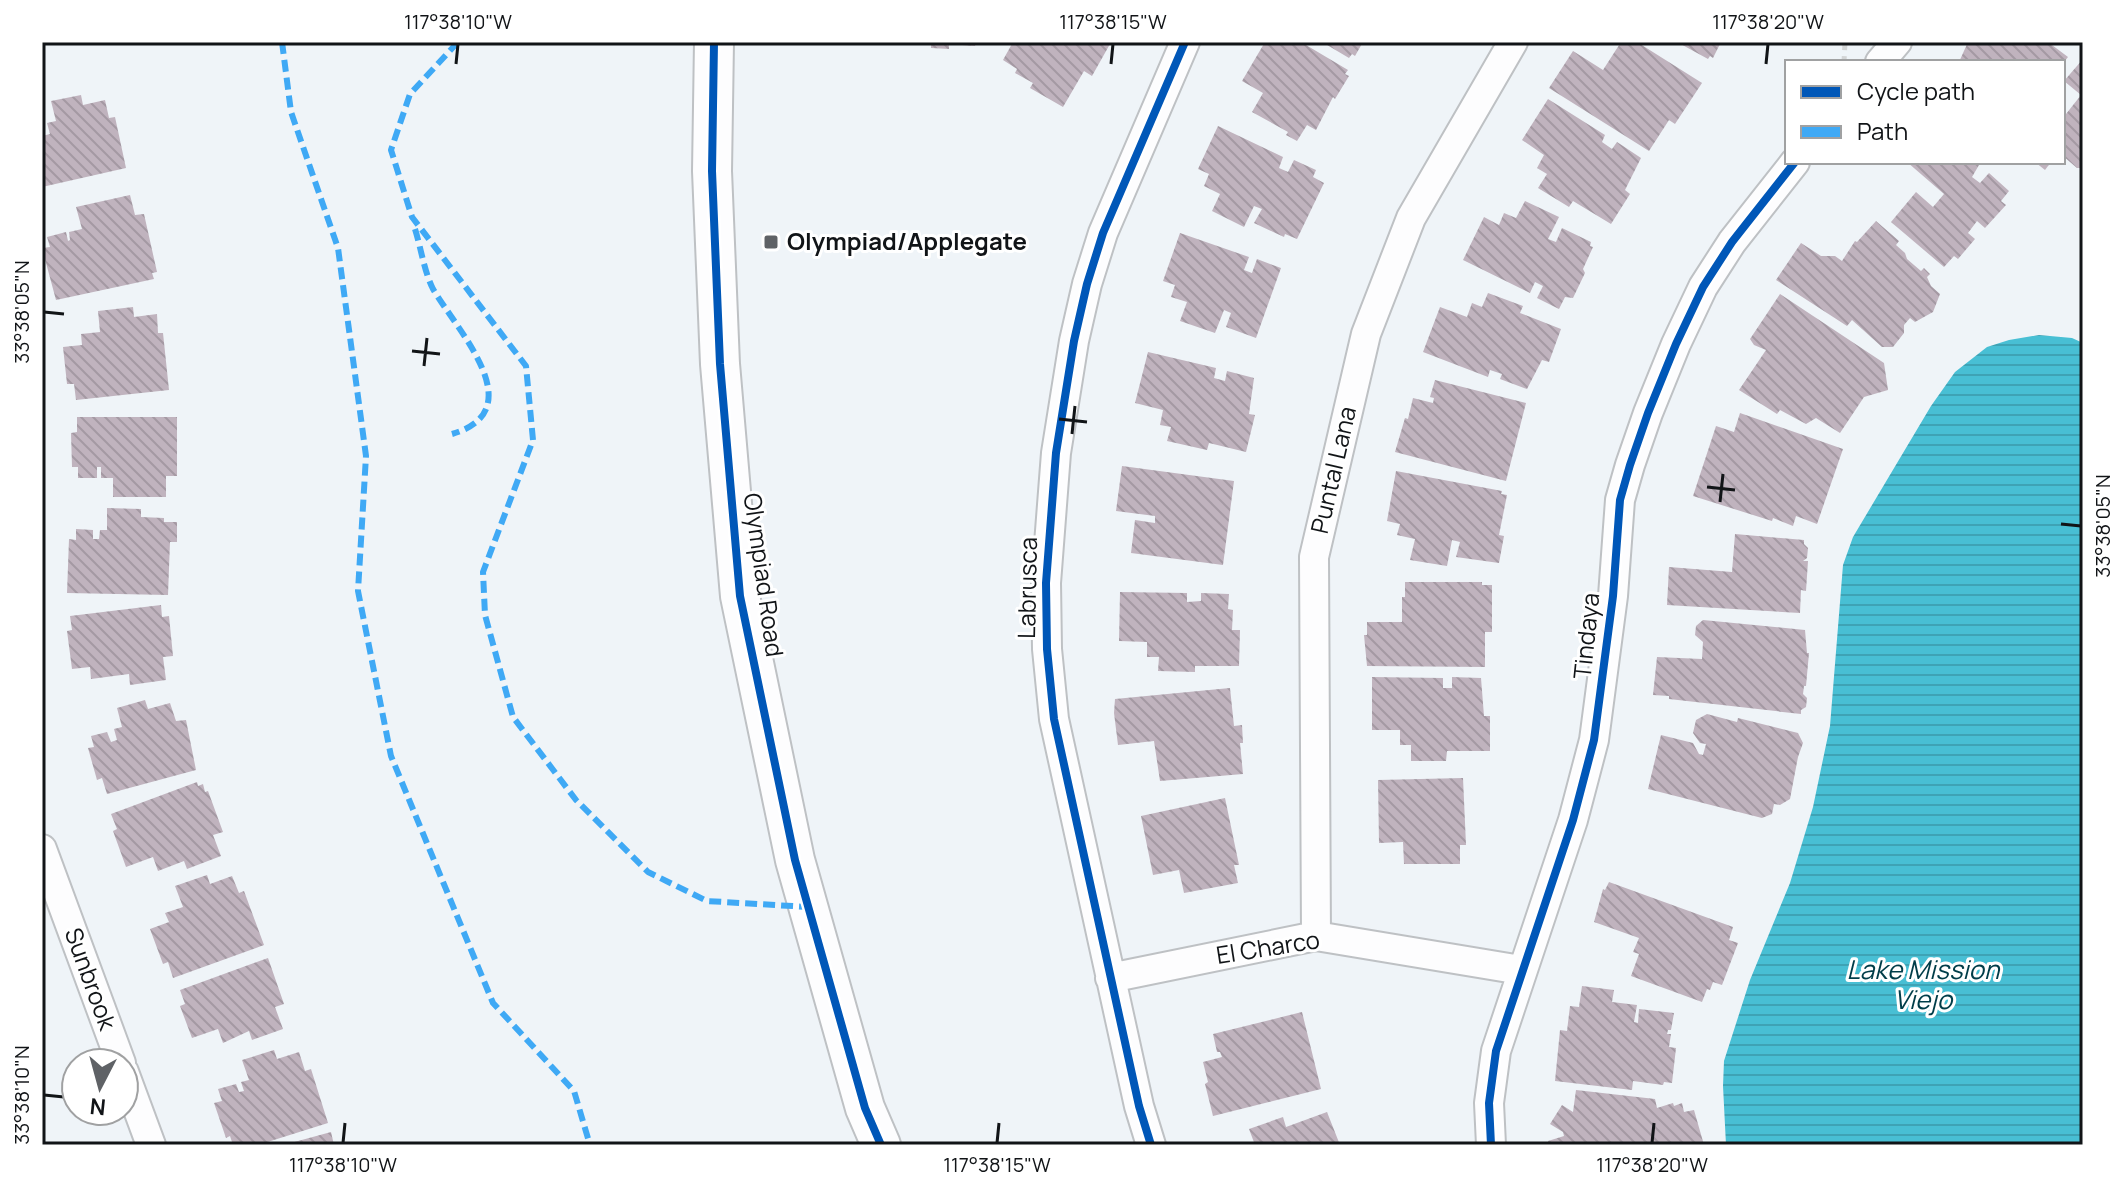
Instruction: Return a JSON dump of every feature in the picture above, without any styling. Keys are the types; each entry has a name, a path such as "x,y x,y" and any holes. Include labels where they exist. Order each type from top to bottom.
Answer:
{"main road":[{"name":"Olympiad Road","path":"714,42 712,171 720,364 740,596 795,860 865,1108 881,1145"}],"street":[{"name":"Labrusca","path":"1151,1145 1139,1106 1054,719 1046,623 1056,453 1074,341 1087,284 1103,233 1185,42"},
{"name":"Puntal Lana","path":"1316,936 1314,557 1366,334 1399,247 1411,218 1513,42"},
{"path":"1882,60 1897,42"},
{"name":"Tindaya","path":"1491,1145 1489,1103 1496,1051 1573,820 1594,740 1608,641 1620,500 1648,413 1703,287 1732,242 1793,164"},
{"name":"Sunbrook","path":"42,849 115,1047"},
{"name":"El Charco","path":"1110,978 1316,936 1521,970"},
{"path":"140,1115 151,1145"}],"water":[{"name":"Lake Mission Viejo","path":"2039,335 2072,338 2083,343 2083,1145 1726,1145 1724,1061 1750,980 1790,883 1813,807 1830,726 1843,565 1853,537 1931,406 1955,372 1987,347"}],"building":[{"path":"931,42 976,42 975,46 949,44 949,49 931,48"},
{"path":"1013,42 1110,44 1092,76 1084,71 1063,107 1030,88 1033,83 1015,73 1017,69 1003,60"},
{"path":"1265,42 1301,42 1348,70 1345,74 1349,76 1335,99 1333,97 1316,130 1307,125 1297,141 1286,135 1288,132 1252,112 1263,93 1242,81"},
{"path":"1322,42 1363,42 1355,56 1352,54 1349,58"},
{"path":"1621,42 1637,42 1702,83 1675,124 1669,120 1649,151 1549,88 1573,51 1603,70"},
{"path":"1677,42 1721,42 1713,58 1710,56 1708,59"},
{"path":"1968,42 2048,42 2068,57 2065,61 1960,60"},
{"path":"2083,59 2083,168 2077,168 2065,158 2065,113 2081,95 2065,80"},
{"path":"81,95 83,105 105,100 109,118 115,117 126,168 42,187 42,136 50,134 47,123 56,121 51,101"},
{"path":"1548,99 1605,135 1602,142 1612,149 1617,142 1641,158 1625,190 1630,194 1611,224 1573,201 1569,207 1538,188 1547,174 1537,168 1544,155 1522,140"},
{"path":"1218,126 1283,157 1279,168 1288,172 1294,160 1316,170 1313,177 1324,183 1297,239 1285,234 1284,237 1254,223 1262,209 1254,206 1244,227 1212,211 1220,194 1204,186 1209,174 1198,169"},
{"path":"1909,164 1978,164 1972,177 1980,183 1989,173 2009,191 2001,201 2006,205 1985,228 1977,221 1968,233 1975,239 1958,259 1954,256 1944,267 1891,222 1916,192 1933,207 1944,194"},
{"path":"130,195 135,215 144,214 157,272 152,273 154,279 56,300 42,248 50,247 47,237 66,232 68,241 69,232 82,229 76,207"},
{"path":"1525,201 1559,217 1548,239 1556,242 1562,228 1591,242 1590,246 1593,247 1573,298 1565,297 1559,309 1537,298 1543,286 1535,282 1530,293 1463,260 1484,217 1499,225 1504,213 1516,218"},
{"path":"1876,221 1899,241 1896,245 1907,259 1921,271 1924,268 1930,274 1927,277 1931,286 1940,294 1933,312 1915,322 1910,318 1904,325 1904,333 1893,347 1882,347 1852,320 1847,326 1776,280 1801,243 1821,256 1835,256 1842,261 1855,241"},
{"path":"1180,233 1249,257 1244,270 1252,273 1257,259 1281,268 1256,338 1226,327 1231,313 1224,310 1215,333 1180,321 1187,302 1171,297 1175,285 1163,281"},
{"path":"1488,293 1523,306 1520,313 1561,329 1549,362 1542,360 1527,389 1500,379 1502,374 1490,370 1488,377 1423,352 1440,307 1467,317 1472,303 1482,307"},
{"path":"1780,294 1884,363 1888,390 1864,397 1840,433 1816,418 1806,424 1780,410 1777,414 1739,390 1766,350 1754,345 1750,339"},
{"path":"133,307 134,317 157,314 158,333 163,333 169,390 76,400 74,384 67,384 63,347 82,345 81,334 100,332 98,311"},
{"path":"1148,352 1216,368 1214,378 1225,381 1227,371 1254,378 1249,414 1255,415 1246,452 1209,443 1207,450 1167,441 1171,427 1160,425 1163,410 1135,403"},
{"path":"1435,380 1526,403 1506,481 1395,452 1413,398 1433,403 1434,398 1430,397"},
{"path":"1740,413 1843,449 1817,524 1796,516 1793,526 1693,496 1716,426 1734,432"},
{"path":"77,417 177,417 177,476 166,476 166,497 113,497 113,478 101,478 101,467 97,467 97,478 78,478 78,467 72,467 71,433 77,432"},
{"path":"1122,466 1234,481 1223,565 1131,553 1135,520 1155,523 1155,516 1116,511"},
{"path":"1396,471 1502,491 1501,494 1507,495 1499,535 1504,536 1499,563 1456,557 1460,542 1452,540 1447,566 1410,560 1415,539 1397,535 1400,524 1387,521"},
{"path":"107,508 141,509 141,517 177,522 177,542 170,542 168,595 67,593 69,539 76,540 76,529 93,530 93,539 99,539 100,530 107,530"},
{"path":"1735,534 1804,540 1808,548 1807,558 1803,561 1808,561 1806,591 1801,590 1800,613 1667,605 1669,567 1732,572"},
{"path":"1405,582 1482,582 1482,585 1492,585 1492,632 1485,632 1485,667 1367,666 1364,635 1367,635 1367,622 1402,622"},
{"path":"1120,592 1187,593 1187,602 1201,601 1201,593 1229,594 1228,609 1233,610 1232,630 1240,630 1239,666 1195,666 1195,672 1158,671 1159,657 1147,657 1147,642 1119,641"},
{"path":"161,605 162,617 169,616 173,656 163,657 166,680 130,685 129,674 91,679 90,667 72,669 67,631 72,630 70,616"},
{"path":"1703,620 1805,630 1809,653 1803,694 1807,698 1801,714 1653,695 1657,657 1702,659 1703,642 1695,635 1696,626"},
{"path":"1372,677 1443,678 1443,688 1452,688 1452,677 1481,678 1484,716 1490,716 1490,751 1447,751 1446,761 1411,761 1411,745 1400,745 1400,730 1372,730"},
{"path":"1230,688 1234,726 1242,725 1243,774 1160,781 1154,741 1118,745 1115,699"},
{"path":"145,700 148,709 170,703 176,721 186,720 196,770 107,794 102,778 97,780 88,748 94,747 91,736 107,732 111,742 117,740 114,729 122,727 117,708"},
{"path":"1707,714 1737,722 1738,718 1798,733 1803,743 1790,799 1780,805 1774,804 1772,814 1762,818 1648,789 1661,735 1693,743 1699,754 1703,755 1706,744 1700,743 1693,733 1696,720"},
{"path":"1463,778 1466,845 1460,845 1460,864 1404,864 1403,842 1379,843 1378,780"},
{"path":"197,782 198,786 203,784 205,792 208,791 223,832 213,835 221,856 187,869 184,861 158,871 153,857 126,867 113,831 117,829 111,814"},
{"path":"1225,798 1239,865 1234,865 1238,883 1184,893 1179,870 1153,875 1141,816"},
{"path":"207,875 210,884 232,876 239,893 244,891 264,945 173,978 168,962 163,964 150,929 169,922 165,913 183,907 175,886"},
{"path":"1609,882 1733,927 1729,940 1738,943 1722,985 1713,982 1702,1002 1631,976 1639,954 1633,952 1639,938 1594,922 1603,889"},
{"path":"268,958 284,1004 275,1007 283,1029 252,1040 249,1031 223,1043 218,1029 192,1038 180,1006 185,1004 180,990"},
{"path":"1582,986 1614,990 1612,1002 1637,1005 1634,1022 1638,1023 1639,1009 1674,1013 1671,1030 1667,1034 1671,1034 1669,1047 1676,1048 1672,1083 1664,1082 1663,1085 1633,1081 1632,1090 1555,1081 1560,1030 1567,1031 1570,1006 1579,1007"},
{"path":"1302,1012 1321,1089 1213,1116 1203,1062 1222,1057 1217,1052 1213,1034"},
{"path":"274,1050 277,1059 299,1052 305,1071 311,1069 328,1123 258,1145 233,1145 230,1136 226,1138 214,1103 222,1101 218,1089 236,1084 239,1092 244,1091 241,1082 249,1080 242,1060"},
{"path":"1576,1090 1655,1099 1657,1108 1682,1103 1684,1112 1694,1110 1704,1145 1549,1145 1548,1141 1564,1136 1550,1124 1562,1105 1573,1112"},
{"path":"1327,1112 1340,1145 1255,1145 1249,1129 1283,1117 1286,1127"},
{"path":"331,1132 334,1145 287,1145 287,1144"}],"marked path":[{"path":"282,42 291,112 338,248 366,456 358,591 391,756 493,1003 574,1091 590,1145"},
{"path":"458,42 410,94 391,150 412,217 526,366 533,440 483,572 485,615 513,717 576,800 648,872 707,901 808,907"},
{"path":"415,229 433,289 471,346 488,388 487,407 476,423 452,434"}],"cycle path":[{"path":"714,42 712,171 720,364 740,596 795,860 865,1108 881,1145"},
{"path":"1151,1145 1139,1106 1054,719 1047,649 1046,583 1056,453 1074,341 1087,284 1103,233 1185,42"},
{"path":"1491,1145 1489,1103 1496,1051 1573,820 1594,740 1613,596 1620,500 1630,465 1676,344 1703,287 1732,242 1793,164"}],"place":[{"name":"Olympiad/Applegate","path":"771,242"}]}
